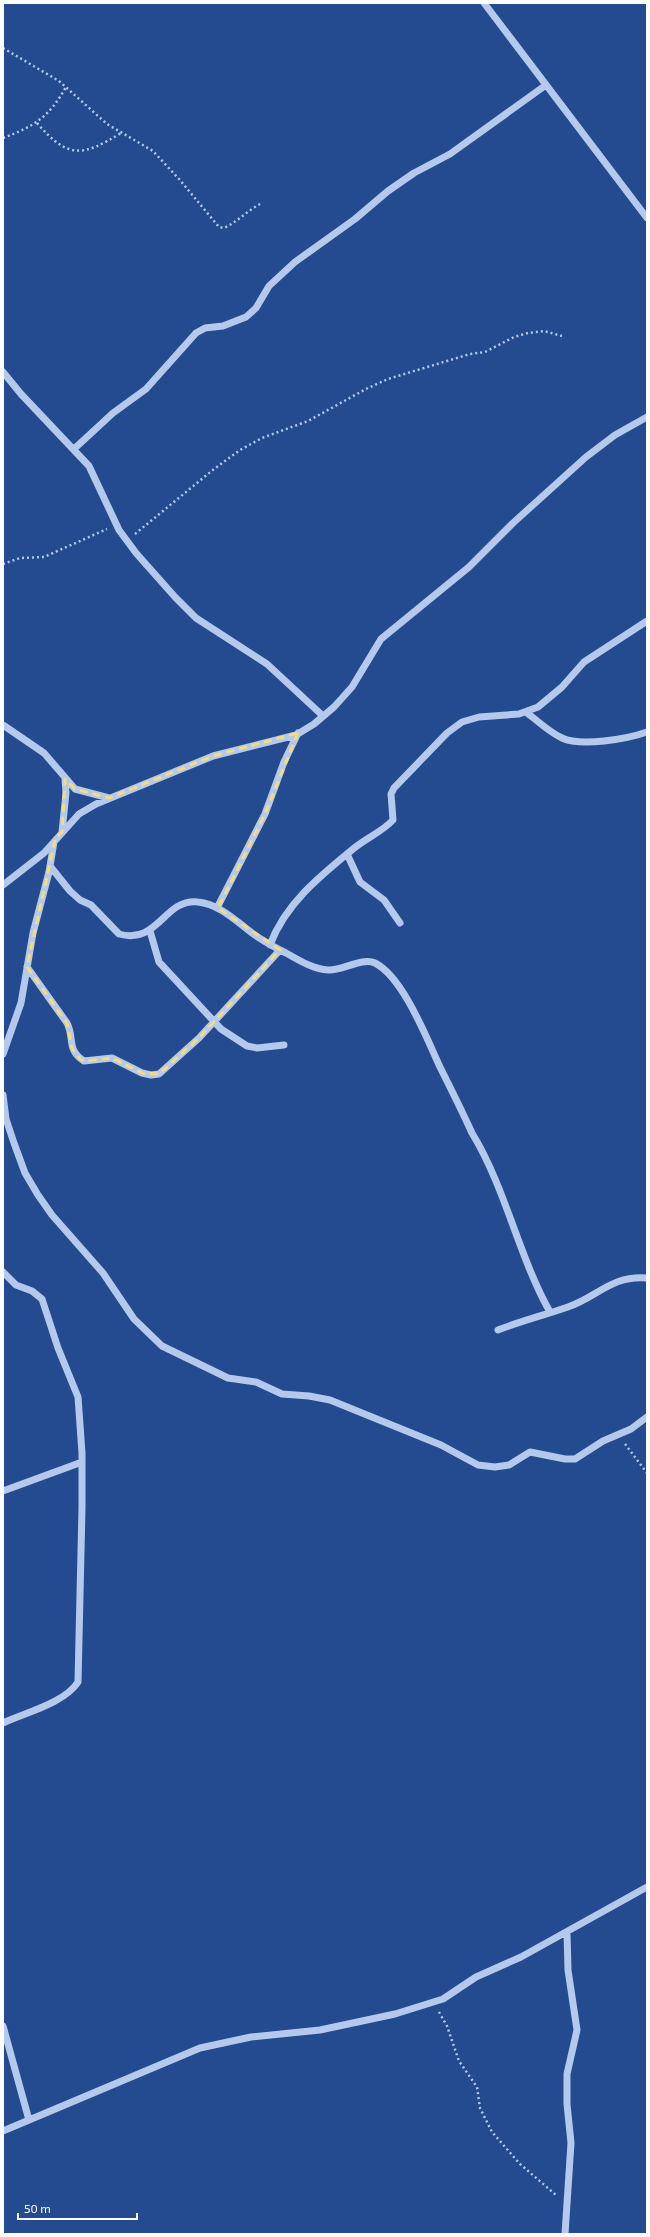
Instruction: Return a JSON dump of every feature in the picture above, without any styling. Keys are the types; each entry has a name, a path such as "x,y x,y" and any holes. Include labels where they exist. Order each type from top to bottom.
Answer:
{"street":[{"path":"484,3 647,218"},
{"path":"74,449 113,413 146,389 196,333 205,328 223,326 246,317 256,308 269,286 294,262 355,219 388,191 414,173 450,154 546,85"},
{"path":"3,372 21,394 89,466 116,524 154,574 196,618 267,664 323,716"},
{"path":"3,885 44,853 80,814 109,798 213,756 298,733 323,716 334,707 352,687 381,639 469,567 534,503 586,457 615,435 647,417"},
{"path":"270,945 278,925 294,904 319,877 393,820 391,794 394,788 447,732 462,722 479,717 527,712 538,707 562,686 584,662 647,621"},
{"path":"527,712 552,731 573,742 617,739 647,732"},
{"path":"3,725 44,753 75,789 109,798"},
{"path":"218,908 265,814 284,762 298,733"},
{"path":"62,832 66,793 65,779"},
{"path":"3,1054 21,1003 33,933 55,840"},
{"path":"347,854 360,882 384,900 400,923"},
{"path":"50,866 70,891 80,900 91,905 119,934 139,936 150,931 172,910 188,901 199,902 218,908 270,945 312,967 329,970 363,962 374,962 386,971 395,981 408,1001 472,1133 483,1151 518,1235 525,1262 550,1312"},
{"path":"150,931 159,962 214,1022 228,1035 247,1046 257,1048 284,1045"},
{"path":"27,967 67,1023 71,1032 72,1048 84,1061 112,1058 142,1073 151,1075 159,1074 177,1060 280,950"},
{"path":"3,1095 6,1119 14,1144 25,1173 38,1195 52,1215 103,1274 134,1319 162,1346 176,1354 228,1378 256,1382 282,1394 309,1396 330,1400 441,1445 478,1465 495,1467 509,1465 530,1452 565,1459 575,1458 603,1441 618,1436 647,1417"},
{"path":"3,1272 16,1285 39,1294 45,1305 58,1348 78,1396 82,1462 78,1682 69,1692 52,1702 3,1723"},
{"path":"498,1330 550,1312 570,1307 617,1281 647,1278"},
{"path":"3,1491 82,1462"},
{"path":"3,2131 120,2084 200,2048 251,2037 320,2030 395,2014 431,2003 443,1998 476,1977 521,1957 647,1887"},
{"path":"565,2234 571,2143 567,2104 567,2074 577,2030 568,1970 567,1932"},
{"path":"3,2026 28,2120"}],"path":[{"path":"3,48 38,68 66,87 91,111 121,133 157,156 179,179 219,227 224,228 231,225 247,211 260,204"},
{"path":"3,138 20,133 37,123 51,109 66,87"},
{"path":"37,123 51,140 67,148 78,151 96,148 121,133"},
{"path":"126,539 148,525 214,469 240,450 262,438 308,421 366,389 388,379 470,354 485,352 514,337 528,333 544,331 562,336"},
{"path":"3,564 20,558 44,557 116,524"},
{"path":"618,1436 631,1449 647,1473"},
{"path":"431,2003 442,2014 459,2061 477,2087 480,2108 492,2132 520,2164 568,2204"}],"highlighted area":[{"path":"298,733 265,814 218,908 280,950 256,978 199,1038 159,1074 142,1073 112,1058 84,1061 80,1059 72,1048 67,1023 27,967 55,840 62,832 65,779 75,789 109,798 213,756"}]}
